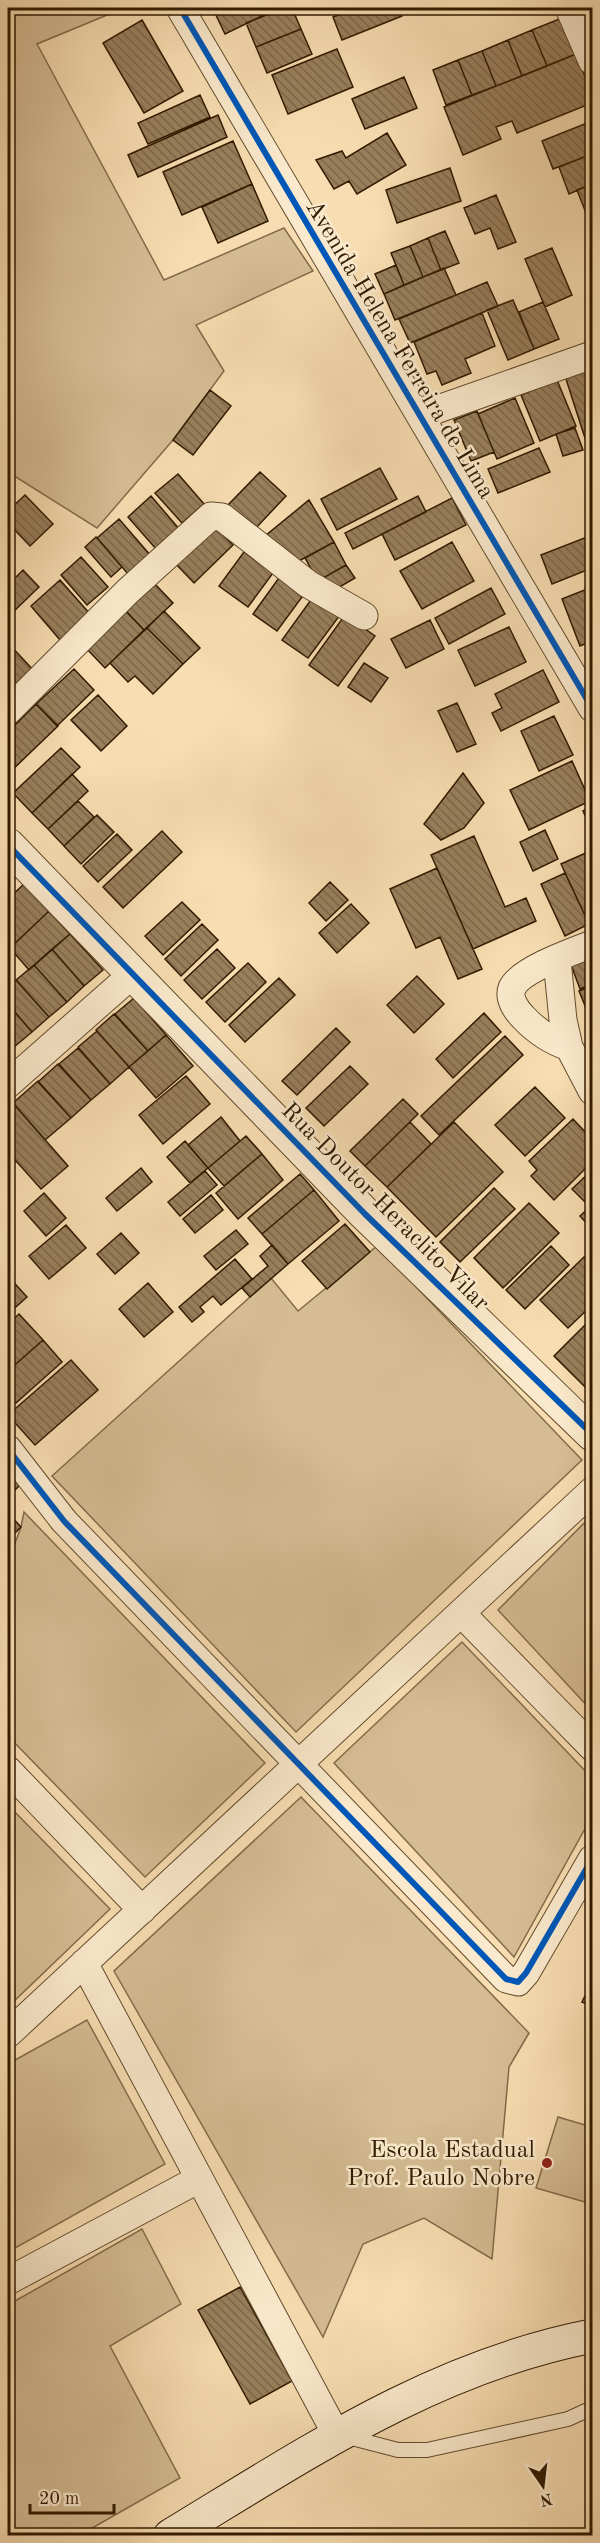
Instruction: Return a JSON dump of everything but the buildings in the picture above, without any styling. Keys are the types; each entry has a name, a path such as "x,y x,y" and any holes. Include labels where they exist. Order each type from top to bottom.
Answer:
{"street":[{"name":"Avenida Helena Ferreira de Lima","path":"180,8 592,708"},
{"path":"569,8 592,61"},
{"path":"421,415 592,355"},
{"path":"8,711 128,591 212,516 222,517 308,584 364,616"},
{"name":"Rua Doutor Heraclito Vilar","path":"8,845 365,1214 590,1427"},
{"path":"569,1047 555,1043 530,1024 517,1010 511,997 512,990 517,981 592,944"},
{"path":"562,957 563,1020 569,1047 592,1091"},
{"path":"8,1084 134,973"},
{"path":"8,1449 64,1521 506,1979 518,1982 526,1973 592,1859"},
{"path":"8,2034 592,1491"},
{"path":"461,1613 592,1747"},
{"path":"8,1770 142,1910"},
{"path":"84,1963 336,2434"},
{"path":"8,2281 199,2179"},
{"path":"170,2535 336,2434 391,2405 454,2377 544,2347 592,2336"}],"lane":[{"path":"336,2434 398,2450 427,2450 568,2419 592,2408"}],"shaded area":[{"path":"8,8 124,8 37,44 164,280 284,228 313,271 196,325 224,371 173,440 97,528 8,472"},
{"path":"377,1246 582,1460 296,1732 52,1476 271,1278 298,1311"},
{"path":"24,1512 265,1763 145,1877 8,1736 8,1562"},
{"path":"592,1515 592,1711 498,1610"},
{"path":"462,1642 592,1778 592,1816 514,1957 334,1763"},
{"path":"301,1797 529,2033 509,2067 492,2259 424,2218 363,2244 323,2337 114,1971"},
{"path":"8,1805 110,1909 8,2007"},
{"path":"87,2020 165,2164 8,2252 8,2064"},
{"path":"558,2117 592,2127 592,2204 536,2188"},
{"path":"142,2229 181,2304 110,2346 180,2478 80,2535 8,2535 8,2305"}],"cycle path":[{"path":"180,8 592,708"},
{"path":"8,845 365,1214 592,1434"},
{"path":"8,1449 64,1521 506,1979 518,1982 526,1973 592,1859"}],"place":[{"name":"Escola Estadual Prof. Paulo Nobre","path":"547,2163"}]}
